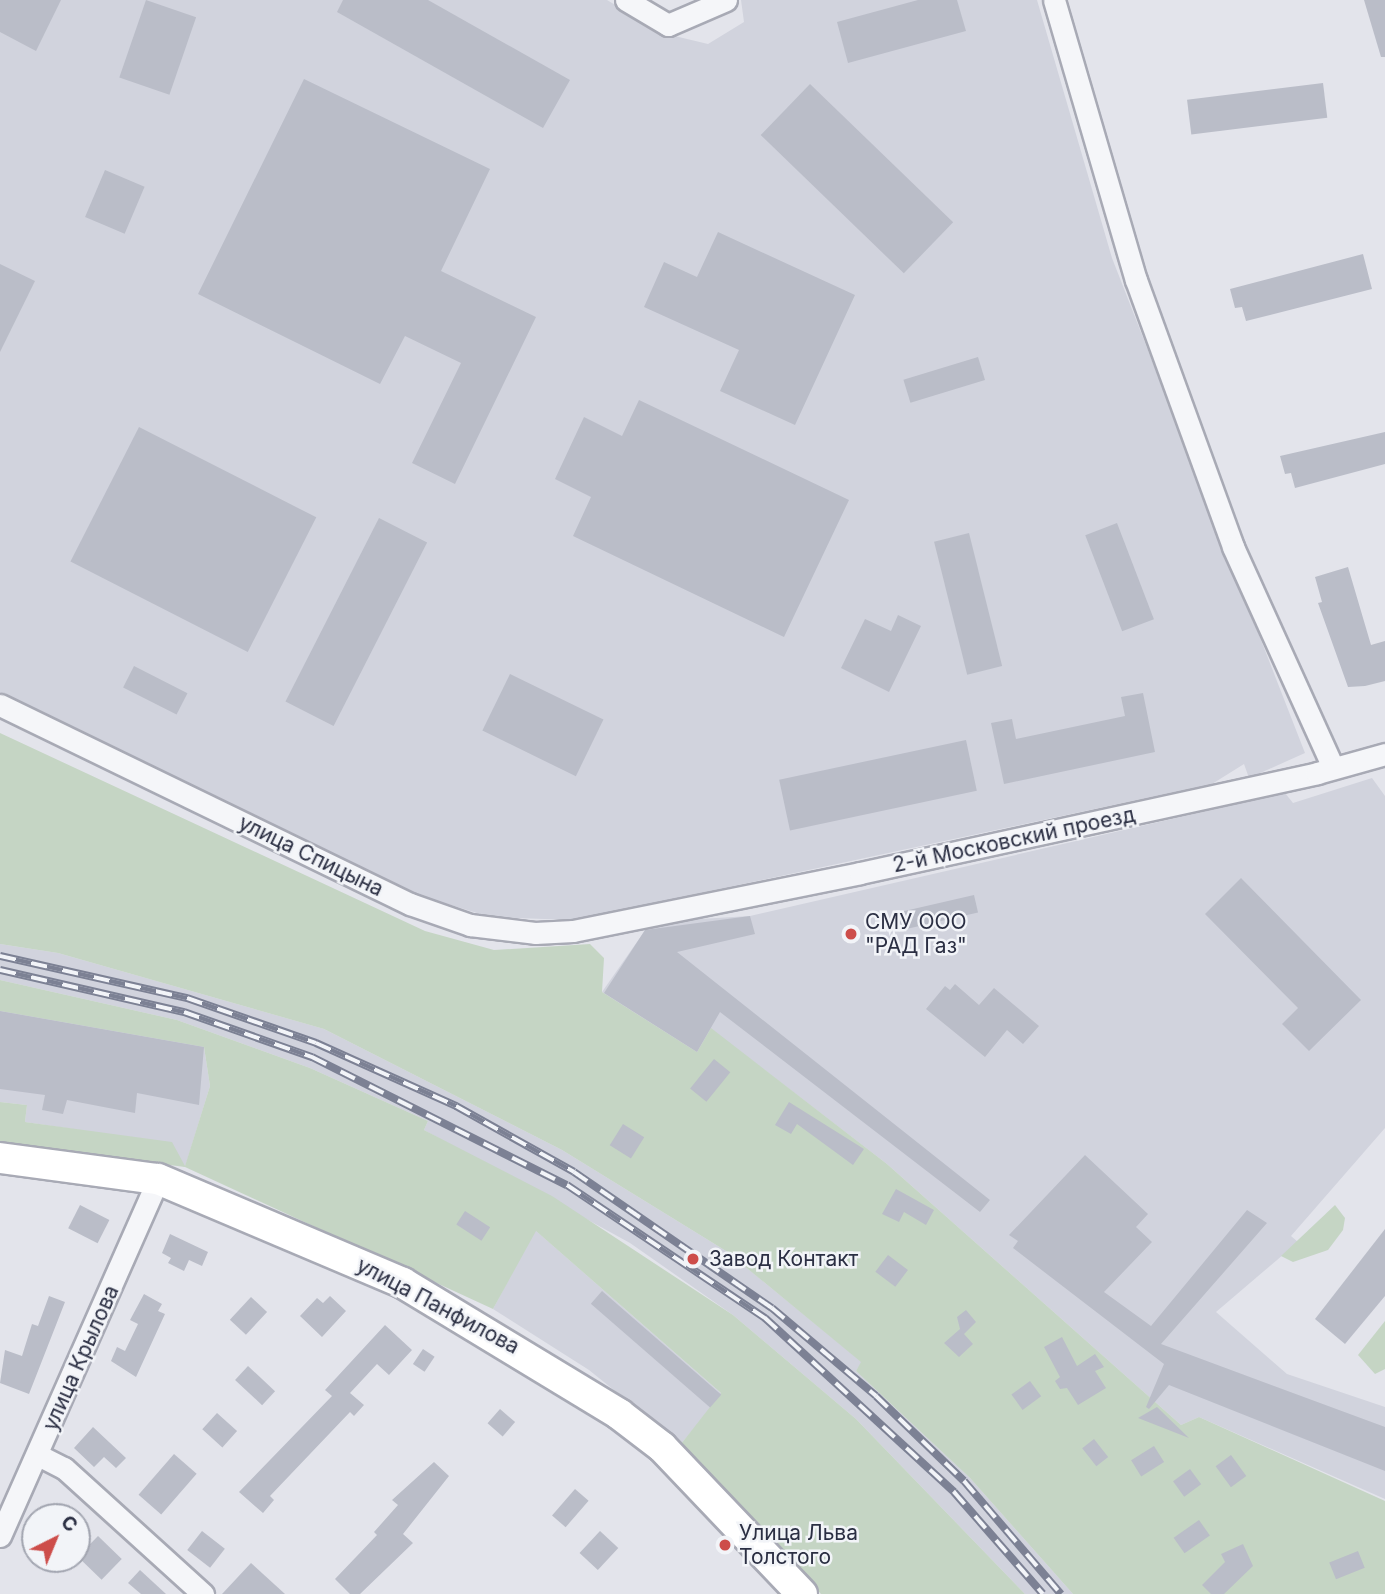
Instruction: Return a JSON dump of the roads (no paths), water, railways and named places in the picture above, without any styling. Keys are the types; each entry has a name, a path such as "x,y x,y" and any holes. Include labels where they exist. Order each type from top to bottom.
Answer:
{"main road":[{"name":"улица Панфилова","path":"0,1158 158,1179 403,1283 596,1397 662,1447 802,1594"}],"street":[{"path":"626,0 668,25 726,0"},
{"path":"1054,0 1128,259 1233,547 1333,766"},
{"name":"улица Спицына","path":"0,705 410,904 470,925 536,933 614,931 640,917"},
{"name":"2-й Московский проезд","path":"640,917 1116,819 1385,754"},
{"name":"улица Крылова","path":"0,1536 158,1179"},
{"path":"38,1455 64,1468 203,1594"}],"railway":[{"path":"0,956 187,998 316,1043 456,1106 574,1172 772,1308 876,1396 964,1481 1061,1594"},
{"path":"0,970 184,1012 312,1057 567,1185 765,1318 954,1492 1043,1594"}],"place":[{"name":"СМУ ООО \"РАД Газ\"","path":"851,934"},
{"name":"Завод Контакт","path":"693,1259"},
{"name":"Улица Льва Толстого","path":"725,1545"}]}
